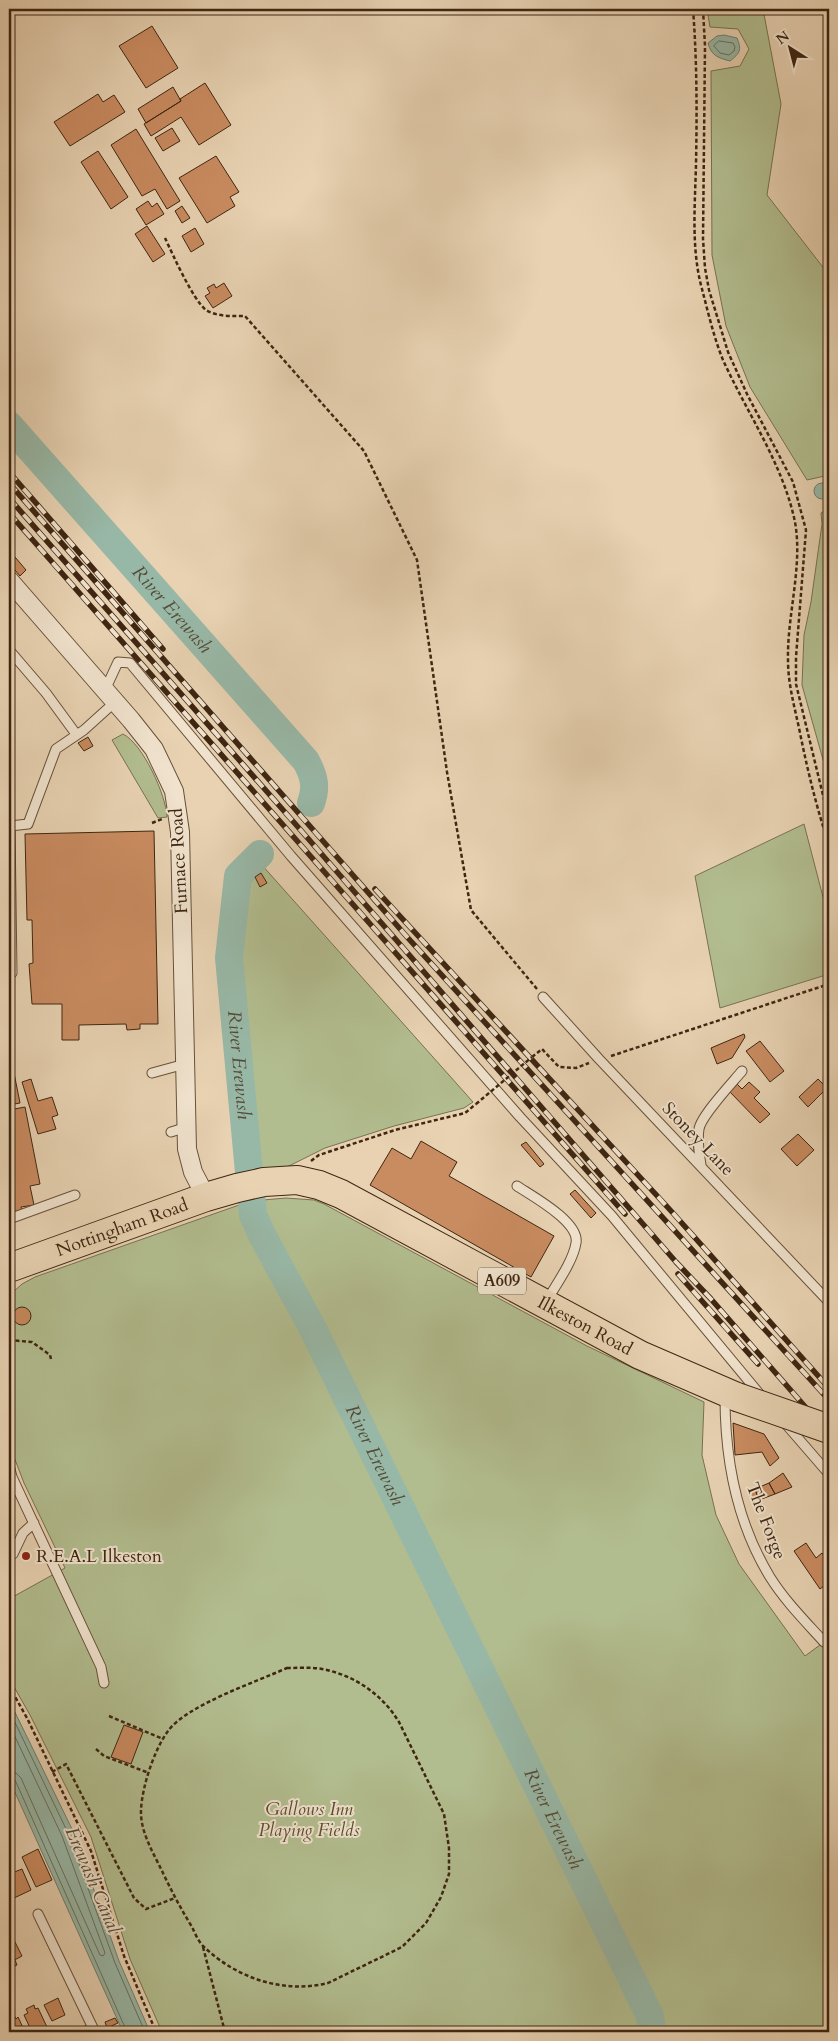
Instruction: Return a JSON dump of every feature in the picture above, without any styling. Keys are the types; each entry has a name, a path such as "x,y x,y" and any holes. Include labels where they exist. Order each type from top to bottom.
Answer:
{"main road":[{"name":"Ilkeston Road","path":"237,1188 264,1182 297,1180 320,1185 341,1194 640,1355 731,1395 829,1429"},
{"name":"Nottingham Road","path":"9,1268 206,1197 237,1188"}],"street":[{"name":"Furnace Road","path":"9,580 154,749 168,774 176,800 180,839 185,1064 179,1129 193,1172 206,1197"}],"lane":[{"path":"10,651 46,693 76,734"},
{"path":"12,973 10,826 28,824 56,749 76,734 110,696 118,662 130,664 298,863 520,1117 612,1216 733,1364 829,1474"},
{"name":"Stoney Lane","path":"543,997 599,1059 829,1302"},
{"path":"152,1073 185,1064"},
{"path":"700,1165 699,1127 742,1071"},
{"path":"517,1186 553,1209 575,1234 576,1243 568,1263 545,1305"},
{"path":"9,1219 75,1195"},
{"name":"The Forge","path":"731,1395 727,1448 732,1477 758,1555 771,1578 791,1606 824,1642"},
{"path":"9,1465 12,1477 102,1667 104,1683"},
{"path":"13,1554 23,1533 34,1523"},
{"path":"38,1914 93,2028 84,2032"}],"path":[{"path":"693,9 697,62 695,232 701,288 722,358 774,463 793,514 797,540 796,567 788,629 789,685 812,791 829,845"},
{"path":"703,9 705,94 703,239 705,268 713,306 728,352 747,394 793,482 806,530 796,657 796,684 829,820"},
{"path":"697,95 705,94"},
{"path":"164,238 194,294 206,310 224,316 245,316 364,452 417,560 447,772 471,910 543,997"},
{"path":"297,1180 305,1167 319,1155 395,1130 465,1113 542,1049 559,1067 576,1068 829,984"},
{"path":"9,1340 32,1342 50,1354 51,1359"},
{"path":"202,1945 236,1971 253,1980 274,1984 307,1986 328,1983 402,1947 426,1923 441,1897 449,1874 449,1848 444,1814 399,1722 390,1708 378,1695 348,1676 321,1668 287,1668 208,1703 180,1719 168,1730 162,1739 149,1773 141,1810 142,1822 147,1839 175,1898 202,1945 225,2032"},
{"path":"9,1686 27,1718 90,1851 124,1956 156,2032"},
{"path":"109,1716 162,1739"},
{"path":"96,1749 104,1756 149,1773"},
{"path":"52,1772 66,1764 134,1898 146,1908 175,1898"}],"green space":[{"path":"707,9 763,9 781,104 767,195 829,275 829,475 807,480 750,387 726,326 712,255 711,71 740,66 749,49 738,29 710,27"},
{"path":"829,507 829,781 802,685 804,635 811,602 822,524 821,513"},
{"path":"123,734 138,748 152,771 163,796 167,817 158,818 112,740"},
{"path":"804,824 829,920 829,974 720,1008 695,876"},
{"path":"261,864 473,1102 464,1108 394,1126 325,1148 281,1170 262,1175 244,1034 240,889 246,878"},
{"path":"286,1198 314,1200 324,1204 587,1346 704,1402 702,1455 716,1515 739,1564 805,1656 829,1640 829,2032 663,2032 663,2023 645,1981 544,1773 512,1718 317,1318 272,1234 263,1212 263,1200"},
{"name":"Gallows Inn Playing Fields","path":"239,1205 248,1235 302,1327 631,1992 646,2025 646,2032 162,2032 130,1959 91,1837 30,1715 9,1678 9,1599 65,1568 24,1483 14,1457 10,1428 10,1307 12,1293 22,1284 35,1277"}],"water":[{"path":"724,35 737,38 740,48 730,61 713,54 708,43 717,36"},
{"path":"822,483 828,485 830,491 828,497 822,499 816,497 814,491 816,485"},
{"path":"9,1700 73,1831 119,1961 150,2032 123,2032 9,1779"}],"building":[{"path":"152,26 178,68 146,88 119,46"},
{"path":"205,83 231,125 199,145 181,117 151,136 144,124 181,101 180,99"},
{"path":"173,87 181,101 146,123 138,109"},
{"path":"98,94 103,102 114,95 125,112 70,146 54,122"},
{"path":"172,128 180,141 163,151 155,138"},
{"path":"136,129 180,201 167,209 155,189 142,196 111,145"},
{"path":"98,151 128,197 111,209 81,162"},
{"path":"216,156 239,192 230,197 235,206 207,223 179,178"},
{"path":"148,201 152,207 157,203 164,214 146,225 136,209"},
{"path":"182,206 190,218 182,223 175,211"},
{"path":"147,226 165,254 153,262 135,234"},
{"path":"195,228 204,244 191,252 182,236"},
{"path":"224,283 232,296 213,308 205,296 210,293 207,288 214,284 216,288"},
{"path":"15,557 26,570 20,576 9,563"},
{"path":"9,613 15,621 9,626"},
{"path":"88,737 93,746 84,751 78,743"},
{"path":"154,831 158,1024 140,1024 140,1029 127,1030 126,1024 79,1025 79,1040 62,1040 62,1004 32,1004 29,964 33,963 32,920 27,920 25,834"},
{"path":"261,873 267,883 260,887 255,877"},
{"path":"744,1034 745,1037 732,1058 717,1064 711,1048"},
{"path":"760,1041 784,1071 770,1082 746,1051"},
{"path":"9,1048 20,1103 9,1105"},
{"path":"31,1079 38,1101 52,1097 58,1115 52,1117 56,1129 38,1134 22,1082"},
{"path":"818,1079 827,1088 808,1107 799,1097"},
{"path":"749,1082 760,1092 754,1098 770,1114 760,1123 729,1091 737,1084 742,1089"},
{"path":"25,1107 40,1184 30,1186 34,1205 21,1207 22,1212 9,1215 9,1110"},
{"path":"798,1134 814,1150 797,1166 781,1149"},
{"path":"421,1141 457,1162 449,1176 554,1236 531,1277 370,1185 392,1148 411,1159"},
{"path":"526,1142 544,1164 540,1167 521,1145"},
{"path":"575,1190 596,1213 591,1218 570,1194"},
{"path":"22,1307 28,1310 31,1316 28,1322 22,1325 16,1322 13,1316 16,1310"},
{"path":"733,1423 764,1434 779,1458 770,1466 762,1452 735,1455"},
{"path":"783,1473 792,1487 775,1494 769,1483"},
{"path":"769,1483 775,1494 759,1500 755,1489"},
{"path":"755,1489 759,1500 753,1503 749,1491"},
{"path":"806,1543 816,1558 822,1553 829,1564 829,1582 820,1589 794,1551"},
{"path":"124,1725 143,1732 131,1764 111,1757"},
{"path":"38,1849 52,1880 36,1887 22,1857"},
{"path":"22,1869 31,1890 12,1899 9,1892 9,1870 12,1873"},
{"path":"14,1940 22,1956 9,1963 9,1943"},
{"path":"15,1960 17,1965 10,1968 9,1963"},
{"path":"58,1998 65,2015 52,2021 44,2005"},
{"path":"34,2005 35,2009 38,2008 47,2027 32,2032 24,2015 28,2013 26,2009"},
{"path":"14,2015 16,2019 18,2017 25,2032 9,2032 9,2017"},
{"path":"115,2018 118,2023 107,2028 105,2022"}],"waterway":[{"name":"River Erewash","path":"9,425 306,761 314,782 311,803"},
{"name":"River Erewash","path":"260,854 238,876 229,958 253,1215 313,1329 650,2016 652,2032"}],"railway":[{"path":"9,472 163,649"},
{"path":"9,483 408,938 829,1400"},
{"path":"9,498 676,1262 711,1299 829,1434"},
{"path":"9,513 625,1214"},
{"path":"375,889 672,1212 829,1388"},
{"path":"678,1274 758,1364"}],"place":[{"name":"R.E.A.L Ilkeston","path":"26,1556"}],"water label":[{"name":"Erewash Canal","path":"93,1880"}]}
